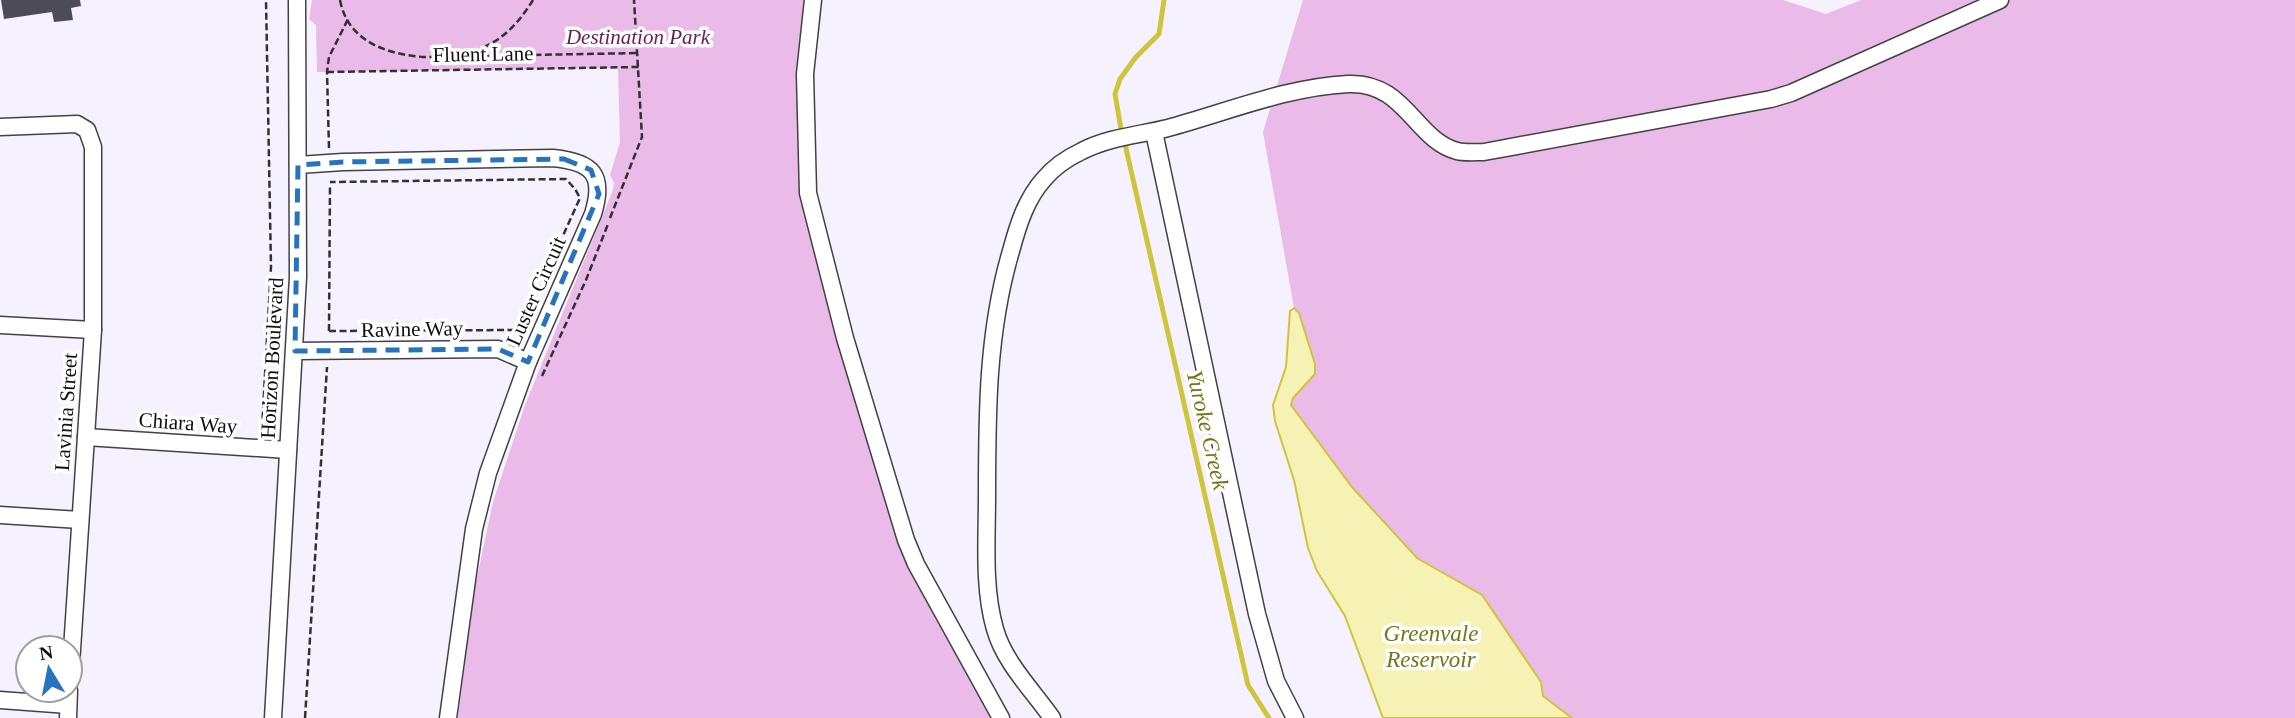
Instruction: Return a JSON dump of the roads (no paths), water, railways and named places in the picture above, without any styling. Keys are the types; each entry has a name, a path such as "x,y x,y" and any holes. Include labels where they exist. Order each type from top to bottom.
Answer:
{"street":[{"name":"Horizon Boulevard","path":"273,718 295,351 298,165 296,0"},
{"path":"813,0 805,74 808,193 845,338 911,552 1002,718"},
{"path":"1052,718 1010,660 996,634 991,613 987,525 987,405 990,351 1001,284 1019,220 1042,180 1061,163 1082,150 1109,140 1154,132 1288,93 1352,84 1376,87 1395,99 1435,139 1456,151 1484,152 1791,93 2000,0"},
{"name":"Lavinia Street","path":"0,127 77,124 87,130 93,147 93,330 73,634"},
{"path":"1154,132 1257,614 1276,681 1295,718"},
{"name":"Luster Circuit","path":"298,165 553,158 574,161 591,170 598,184 599,194 528,362 488,473 474,529 448,718"},
{"path":"0,325 93,330"},
{"name":"Ravine Way","path":"295,351 498,349 528,362"},
{"name":"Chiara Way","path":"86,438 288,450"},
{"path":"0,515 80,520"}],"water":[{"name":"Greenvale Reservoir","path":"1294,308 1299,313 1315,364 1315,374 1293,398 1291,405 1352,487 1417,558 1482,595 1541,682 1543,696 1572,718 1383,718 1345,616 1317,571 1308,548 1294,480 1275,421 1273,405 1286,367 1290,311"}],"waterway":[{"path":"1121,129 1115,94 1120,79 1136,57 1159,34 1164,0"},
{"name":"Yuroke Creek","path":"1125,144 1248,685 1269,718"}],"park label":[{"name":"Destination Park","path":"638,37"}]}
